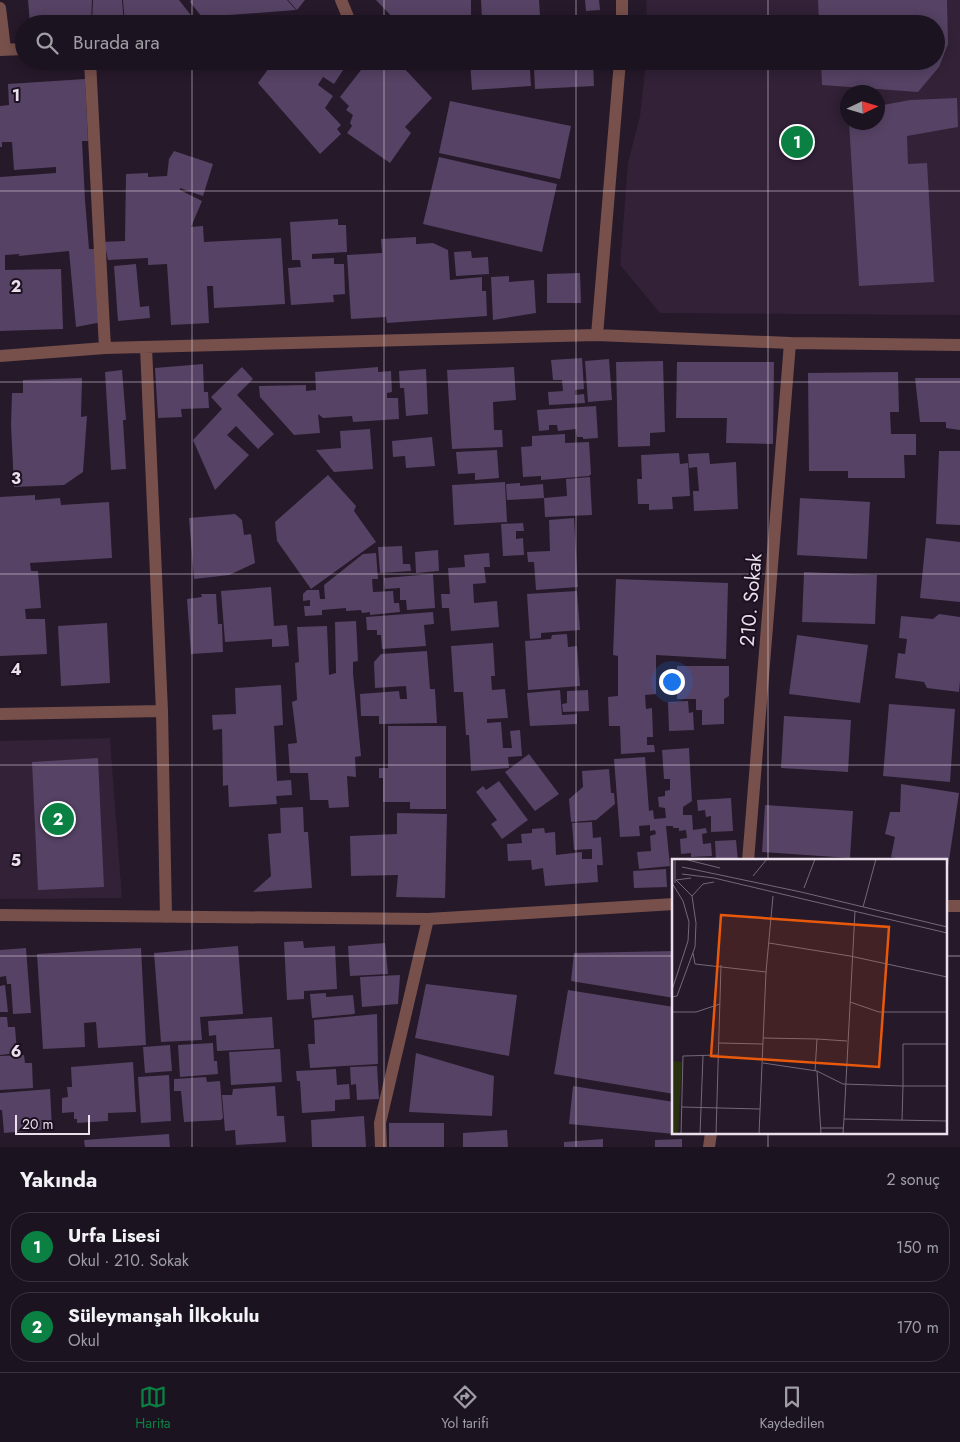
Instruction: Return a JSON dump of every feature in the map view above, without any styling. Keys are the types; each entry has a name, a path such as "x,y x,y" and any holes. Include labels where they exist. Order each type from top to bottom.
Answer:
{"street":[{"path":"341,0 348,15"},
{"path":"622,0 622,15"},
{"path":"0,8 3,50"},
{"path":"90,70 105,348"},
{"path":"596,335 619,70"},
{"path":"0,356 105,348 596,335 790,343 960,345"},
{"name":"210. Sokak","path":"748,859 790,343"},
{"path":"146,347 162,711 166,917"},
{"path":"0,714 162,711"},
{"path":"0,916 428,919 672,904"},
{"path":"381,1147 380,1123 428,919"},
{"path":"709,1147 711,1134"}],"shaded area":[{"path":"646,0 960,0 960,315 660,313 620,265 628,162 640,116 645,70 945,70 945,15 647,15"},
{"path":"110,738 122,898 0,899 0,741"}],"building":[{"path":"28,0 92,0 91,15 29,15"},
{"path":"93,0 122,0 123,15 92,15"},
{"path":"123,0 179,0 191,15 124,15"},
{"path":"191,0 287,0 296,10 200,15 190,2"},
{"path":"288,0 305,0 297,10"},
{"path":"376,0 471,0 471,15 390,15"},
{"path":"481,0 539,0 540,15 482,15"},
{"path":"585,0 599,0 600,10 586,11"},
{"path":"818,0 947,0 948,44 945,52 945,15 819,15"},
{"path":"267,70 343,70 334,84 323,77 318,85 333,96 325,108 341,125 337,129 341,134 320,154 258,83"},
{"path":"361,70 406,70 432,98 405,127 411,133 390,163 347,133 352,126 350,123 353,115 346,110 349,106 340,97"},
{"path":"471,70 530,70 531,86 472,90"},
{"path":"534,70 593,70 594,86 535,89"},
{"path":"821,70 936,70 918,92 885,90 885,85 822,85"},
{"path":"85,79 88,141 82,141 85,200 89,249 96,249 102,322 76,327 69,251 18,256 20,254 5,255 5,270 61,269 63,329 0,331 0,177 56,173 56,167 14,170 12,142 2,142 2,147 0,147 0,106 9,105 8,84"},
{"path":"957,98 958,127 907,136 908,164 927,163 934,282 859,286 849,130 885,130 885,105 910,100"},
{"path":"450,101 571,126 560,179 439,153"},
{"path":"174,151 213,164 203,196 180,188 180,190 202,201 191,227 203,226 204,242 281,238 285,304 214,308 213,286 207,286 209,323 171,325 167,264 148,265 148,258 108,260 106,251 101,252 100,242 125,241 126,174 148,173 148,177 167,176 169,159"},
{"path":"439,157 557,184 542,252 423,224"},
{"path":"338,219 338,225 346,225 347,252 312,254 312,259 334,258 334,264 344,264 345,294 333,295 334,302 291,305 288,268 301,267 300,260 292,260 290,222"},
{"path":"416,237 416,244 433,243 448,250 450,280 482,277 482,291 486,291 487,316 387,323 386,317 351,319 347,255 382,253 381,239"},
{"path":"471,251 472,258 488,257 489,274 456,276 454,252"},
{"path":"136,264 140,307 149,306 150,318 118,321 114,266"},
{"path":"580,273 581,303 547,303 547,274"},
{"path":"509,276 509,282 534,280 536,313 493,320 491,277"},
{"path":"582,358 584,389 575,390 575,395 584,394 585,403 549,405 548,392 563,391 562,380 553,380 551,360"},
{"path":"609,359 612,400 588,402 585,361"},
{"path":"663,361 665,432 650,433 650,446 618,447 616,362"},
{"path":"677,362 774,362 773,444 726,443 727,418 676,418"},
{"path":"203,364 204,392 208,392 209,408 181,409 182,417 158,418 155,368"},
{"path":"242,367 253,379 237,395 274,434 258,449 236,426 227,435 249,455 215,490 193,440 222,409 211,397"},
{"path":"378,367 378,372 391,371 392,392 387,393 387,398 398,398 399,419 353,422 352,416 323,418 318,414 320,433 294,435 260,397 259,386 306,385 306,391 316,390 315,372"},
{"path":"514,367 516,400 493,402 494,430 502,430 503,447 452,449 447,370"},
{"path":"426,369 428,414 406,416 404,388 400,388 399,371"},
{"path":"122,370 126,420 123,420 126,469 111,470 105,372"},
{"path":"898,372 899,412 890,412 891,434 916,434 916,455 904,455 905,478 848,478 848,471 809,471 808,373"},
{"path":"82,378 81,417 87,416 83,472 64,485 14,487 11,425 12,393 23,393 23,380"},
{"path":"915,378 960,378 960,430 946,428 946,422 920,422"},
{"path":"596,406 598,438 583,439 583,437 577,437 576,429 558,431 557,425 549,425 549,430 539,431 537,410"},
{"path":"370,429 373,469 334,472 316,450 341,448 340,431"},
{"path":"565,434 565,443 589,442 591,474 589,476 541,480 541,476 523,477 521,447 532,446 532,436"},
{"path":"432,437 435,466 406,468 405,456 393,457 392,441"},
{"path":"497,450 499,478 475,480 475,473 458,474 456,452"},
{"path":"939,451 960,451 960,525 936,524"},
{"path":"679,453 680,464 688,463 690,496 672,497 673,509 649,510 649,504 638,504 637,479 642,479 641,455"},
{"path":"709,453 710,464 736,462 738,509 694,511 693,491 699,491 697,467 689,468 688,454"},
{"path":"328,475 356,506 354,511 376,542 311,589 277,541 275,522"},
{"path":"590,477 592,515 545,517 544,498 567,496 566,479"},
{"path":"505,482 507,522 454,525 452,485"},
{"path":"520,483 520,486 543,484 544,498 507,500 506,484"},
{"path":"35,495 35,500 60,498 61,505 109,502 112,558 30,563 31,571 38,571 41,608 25,609 26,619 45,619 47,654 0,656 0,497"},
{"path":"800,498 870,502 867,559 797,555"},
{"path":"235,514 242,520 244,535 251,534 255,563 229,575 194,579 189,518"},
{"path":"574,518 578,587 536,590 534,562 528,562 527,552 550,551 549,520"},
{"path":"523,523 524,531 516,531 516,539 523,538 524,555 503,556 501,524"},
{"path":"926,538 960,542 960,602 920,598"},
{"path":"402,546 403,564 410,564 411,571 380,573 378,547"},
{"path":"438,550 439,571 416,573 415,552"},
{"path":"376,553 378,579 372,579 373,592 393,591 394,603 399,603 400,612 370,615 370,612 362,613 361,610 346,611 346,608 322,610 322,615 305,616 304,606 310,606 310,600 303,601 303,594 307,590 319,590 320,599 325,599 324,585 363,554"},
{"path":"489,553 490,567 484,567 486,583 473,584 474,603 497,601 499,627 451,631 449,608 442,608 441,594 450,594 448,568 465,567 464,555"},
{"path":"804,572 877,575 875,624 802,622"},
{"path":"433,574 435,608 407,610 406,600 400,600 400,588 385,589 384,578"},
{"path":"616,579 728,583 726,659 656,655 656,694 645,695 646,709 652,708 653,737 647,737 647,745 654,745 655,752 621,754 620,726 609,726 608,697 618,696 618,656 613,655"},
{"path":"271,587 274,626 287,625 289,646 272,647 272,639 225,642 221,591"},
{"path":"577,591 580,630 541,633 541,638 530,639 527,594"},
{"path":"201,594 216,594 218,624 222,624 223,652 191,654 187,599 202,597"},
{"path":"433,612 434,624 424,625 426,646 382,649 381,635 377,635 377,630 367,630 366,617"},
{"path":"939,614 960,617 959,692 927,688 924,682 895,678 898,653 905,654 907,639 899,638 901,616 933,619"},
{"path":"356,621 358,661 353,662 353,673 361,756 355,757 356,777 347,776 349,807 329,808 328,800 310,800 308,773 290,773 288,744 297,743 292,702 297,700 295,663 299,662 297,627 327,626 329,675 336,673 335,622"},
{"path":"107,623 110,683 61,686 58,626"},
{"path":"567,634 568,647 577,646 580,686 528,690 525,641 551,639 552,635"},
{"path":"797,635 868,645 860,703 789,694"},
{"path":"493,643 495,676 491,676 492,690 505,689 508,718 487,719 487,723 501,722 503,748 512,748 510,731 520,730 522,756 508,757 509,768 471,771 469,735 466,735 463,692 454,692 451,646"},
{"path":"427,651 430,689 435,689 437,723 379,724 379,716 361,716 360,694 399,691 400,699 407,699 406,686 375,688 374,662 381,654"},
{"path":"677,666 729,666 729,696 724,699 724,724 702,725 702,710 696,710 696,699 677,699"},
{"path":"281,685 283,725 274,726 277,781 291,780 292,795 276,796 277,804 229,807 228,785 223,786 222,729 213,730 212,715 236,714 235,688"},
{"path":"560,690 562,715 577,714 577,724 530,726 527,693"},
{"path":"588,690 589,711 563,712 562,704 567,703 567,691"},
{"path":"688,701 689,713 693,712 694,730 669,731 668,702"},
{"path":"889,704 955,709 950,782 883,776"},
{"path":"784,716 851,720 848,772 781,768"},
{"path":"388,726 446,726 446,809 410,809 410,802 383,802 383,778 379,778 379,768 388,768"},
{"path":"689,748 692,801 683,807 683,815 692,815 693,830 706,828 707,833 702,834 703,844 711,843 712,856 691,857 691,853 681,854 680,839 687,838 686,830 679,831 679,828 666,826 670,866 639,869 637,852 651,851 650,836 656,834 655,830 650,831 650,825 639,826 640,836 620,837 614,759 645,757 649,811 653,810 654,819 666,818 665,808 659,807 658,797 665,796 665,791 670,790 670,779 664,779 662,750"},
{"path":"529,754 559,794 535,811 505,772"},
{"path":"98,758 104,887 38,890 32,762"},
{"path":"609,769 611,793 614,793 615,804 596,820 571,822 569,799 583,787 582,771"},
{"path":"499,781 528,820 502,839 491,824 497,820 476,792 483,786 486,790"},
{"path":"901,784 959,793 948,867 948,859 901,859 891,857 895,837 885,834 890,812 900,812"},
{"path":"731,798 733,831 711,832 711,816 706,817 705,810 698,811 697,800"},
{"path":"765,805 853,811 850,858 762,852"},
{"path":"303,807 304,832 308,832 312,888 253,892 271,876 268,834 281,833 280,808"},
{"path":"397,813 447,814 445,898 396,897 398,875 351,876 350,836 397,834"},
{"path":"592,822 593,838 601,837 603,865 597,865 598,882 545,886 543,868 532,870 531,860 508,861 507,844 522,843 521,834 532,833 532,829 544,828 545,833 555,832 556,855 582,852 582,859 592,859 592,849 574,850 572,823"},
{"path":"736,840 738,859 716,859 715,841"},
{"path":"666,869 667,887 634,888 633,871"},
{"path":"303,941 304,948 335,946 337,989 304,991 304,999 287,1000 284,942"},
{"path":"385,943 388,974 350,976 348,946"},
{"path":"238,946 243,1014 200,1017 202,1040 161,1042 154,953"},
{"path":"26,948 31,1013 13,1014 11,984 7,984 6,976 0,977 0,950"},
{"path":"141,948 146,1045 98,1048 96,1022 84,1023 85,1047 43,1049 37,954"},
{"path":"672,951 672,998 571,981 574,953"},
{"path":"400,975 398,1004 362,1007 360,977"},
{"path":"426,984 517,995 509,1056 415,1038"},
{"path":"5,985 8,1012 0,1012 0,986"},
{"path":"568,990 672,1007 672,1094 554,1074"},
{"path":"326,993 326,997 353,995 355,1013 312,1018 310,994"},
{"path":"377,1014 378,1064 310,1068 308,1044 315,1044 314,1020"},
{"path":"0,1017 7,1017 8,1027 15,1027 17,1053 0,1055"},
{"path":"272,1017 274,1048 217,1051 216,1035 209,1036 208,1021"},
{"path":"213,1043 214,1061 217,1061 218,1074 180,1077 178,1045"},
{"path":"170,1045 172,1071 145,1073 143,1047"},
{"path":"280,1049 282,1082 231,1085 229,1052"},
{"path":"416,1053 494,1076 492,1116 409,1112"},
{"path":"24,1055 25,1063 32,1063 33,1088 0,1090 0,1056"},
{"path":"133,1062 136,1112 108,1113 108,1121 77,1123 77,1119 74,1119 74,1112 62,1113 62,1098 68,1097 67,1087 72,1087 71,1067"},
{"path":"377,1066 379,1099 357,1100 356,1084 351,1085 350,1067"},
{"path":"336,1069 337,1085 349,1084 350,1099 335,1100 335,1111 302,1113 300,1081 297,1081 296,1071"},
{"path":"169,1075 171,1121 141,1123 138,1077"},
{"path":"206,1077 207,1082 220,1081 223,1118 221,1120 184,1122 181,1091 174,1091 174,1079"},
{"path":"275,1086 277,1116 284,1116 286,1142 236,1145 235,1130 225,1131 222,1095 232,1095 233,1089"},
{"path":"573,1086 672,1102 672,1134 569,1124"},
{"path":"50,1089 52,1129 4,1133 2,1110 0,1110 0,1093"},
{"path":"364,1116 366,1147 312,1147 311,1120"},
{"path":"389,1123 444,1123 444,1147 389,1147"},
{"path":"507,1130 508,1147 463,1147 463,1133"},
{"path":"169,1134 170,1147 85,1147 84,1140"},
{"path":"603,1139 603,1147 564,1147 564,1142"},
{"path":"682,1139 682,1147 655,1147 655,1140"}],"place":[{"name":"Urfa Lisesi","path":"797,142"},
{"name":"Süleymanşah İlkokulu","path":"58,819"}]}
